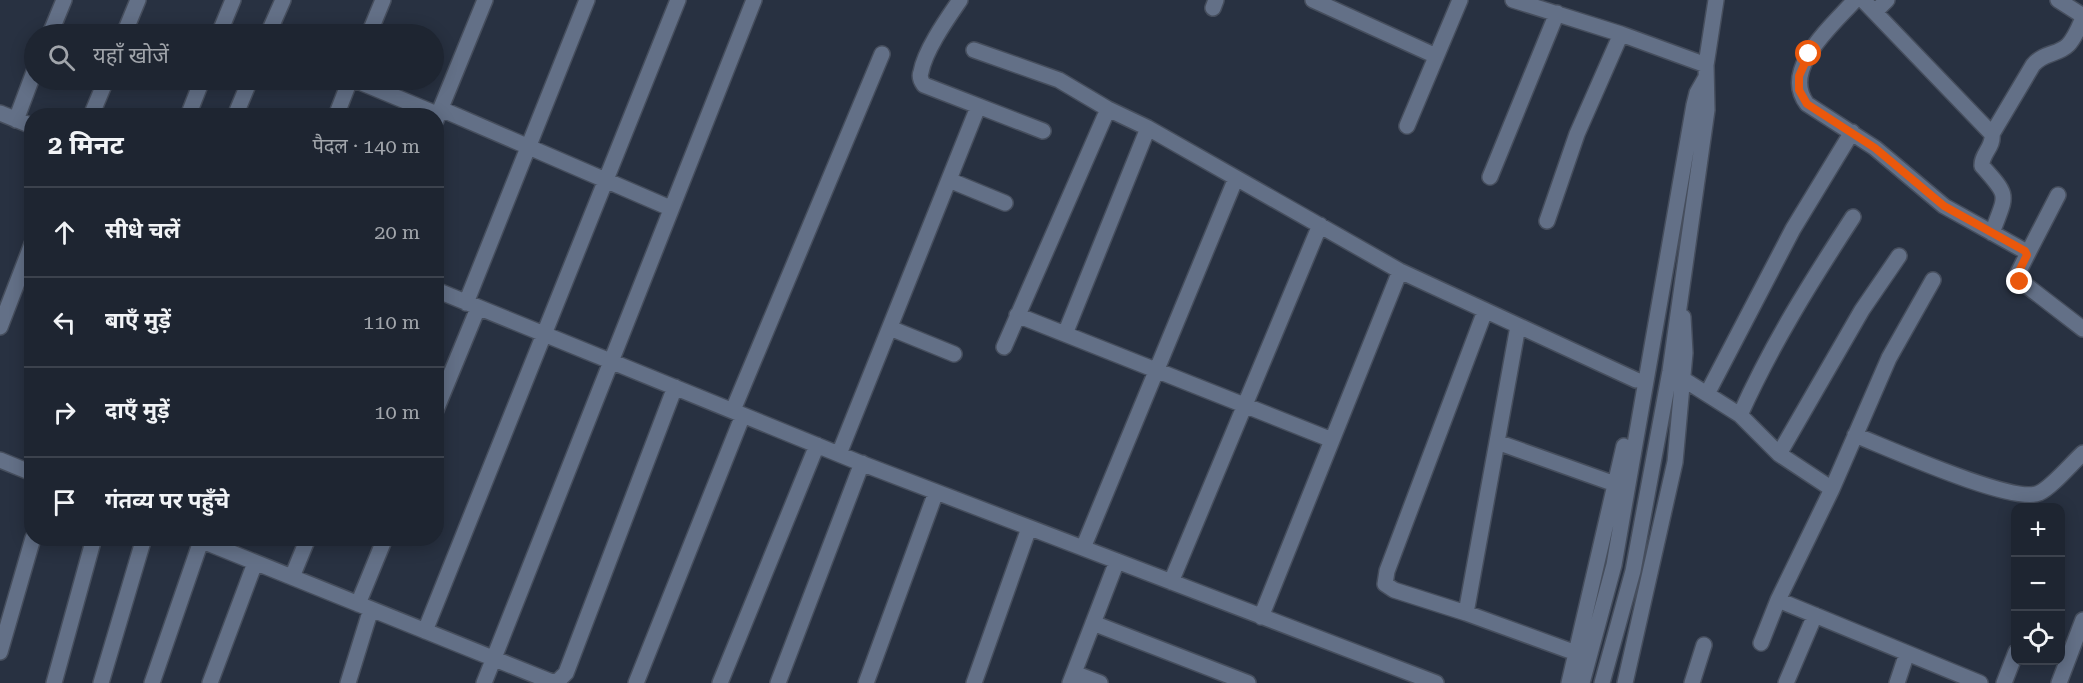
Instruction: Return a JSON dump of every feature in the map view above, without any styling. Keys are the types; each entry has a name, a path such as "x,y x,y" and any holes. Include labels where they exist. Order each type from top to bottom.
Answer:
{"street":[{"path":"54,24 64,0"},
{"path":"128,24 138,0"},
{"path":"223,24 233,0"},
{"path":"272,24 283,0"},
{"path":"373,24 383,0"},
{"path":"442,108 485,0"},
{"path":"444,387 528,148 587,0"},
{"path":"425,631 678,0"},
{"path":"484,683 754,0"},
{"path":"1313,0 1436,56"},
{"path":"1407,126 1460,0"},
{"path":"1582,683 1614,565 1694,105 1705,72 1716,0"},
{"path":"1855,0 1809,54 1799,76 1799,90 1807,104 1852,132 1894,163 1944,206 2025,251 2027,255"},
{"path":"1863,0 1992,134 1993,140 1982,158 1982,166 2002,189 2004,198 1992,234"},
{"path":"1875,12 1887,0"},
{"path":"1992,134 2033,65 2042,57 2069,44 2083,17 2058,0"},
{"path":"956,1 930,49 920,72 920,80 924,85 1043,131"},
{"path":"1519,1 1621,34 1705,72"},
{"path":"1490,177 1557,13"},
{"path":"1546,221 1577,134 1621,34"},
{"path":"974,50 1059,81 1236,177 1400,271 1636,380"},
{"path":"636,683 738,413 882,54"},
{"path":"1602,683 1633,571 1670,371 1707,110 1705,72"},
{"path":"16,120 27,90"},
{"path":"95,108 102,90"},
{"path":"191,108 198,90"},
{"path":"238,108 246,90"},
{"path":"339,108 346,90"},
{"path":"379,90 422,108"},
{"path":"839,454 978,107"},
{"path":"1004,347 1108,109"},
{"path":"0,113 24,123"},
{"path":"444,117 528,148 670,208"},
{"path":"1065,334 1148,128"},
{"path":"1707,394 1793,229 1852,132"},
{"path":"1083,548 1236,177"},
{"path":"949,180 1005,203"},
{"path":"2058,195 2017,275 2018,279 2083,329"},
{"path":"1740,415 1767,358 1793,311 1853,217"},
{"path":"1171,582 1320,225"},
{"path":"1569,683 1615,484 1653,284 1657,269 1669,248"},
{"path":"1779,454 1862,310 1899,256"},
{"path":"0,327 24,265"},
{"path":"1261,617 1400,271"},
{"path":"1761,643 1778,600 1832,489 1889,358 1933,280"},
{"path":"444,293 839,454 1436,683"},
{"path":"1625,683 1671,486 1679,434 1685,338 1680,299"},
{"path":"1485,310 1385,578 1385,584 1394,590 1466,613 1576,653"},
{"path":"1017,315 1332,440"},
{"path":"1466,613 1518,326"},
{"path":"890,328 954,354"},
{"path":"1683,379 1740,415 1779,454 1832,489"},
{"path":"231,546 255,562 552,682 563,678 675,387"},
{"path":"1855,435 1983,486 2033,495 2045,489 2083,453"},
{"path":"1497,442 1615,484"},
{"path":"720,683 817,445"},
{"path":"0,460 24,470"},
{"path":"778,683 862,463"},
{"path":"866,683 936,492"},
{"path":"974,683 1029,528"},
{"path":"0,652 31,546"},
{"path":"54,683 92,546"},
{"path":"101,683 142,546"},
{"path":"152,683 196,546"},
{"path":"292,577 305,546"},
{"path":"348,683 365,607 383,546"},
{"path":"1100,683 1072,678 1117,561"},
{"path":"210,683 255,562"},
{"path":"1778,600 1907,654 1954,678 1980,683"},
{"path":"1786,683 1815,615"},
{"path":"2059,683 2083,620"},
{"path":"1093,623 1248,683"},
{"path":"1692,683 1704,645"},
{"path":"1897,683 1907,654"},
{"path":"2004,683 2011,665"}],"route":[{"path":"1809,54 1799,76 1799,90 1807,104 1875,148 1944,206 2025,251 2027,255 2017,275 2020,282"}]}
